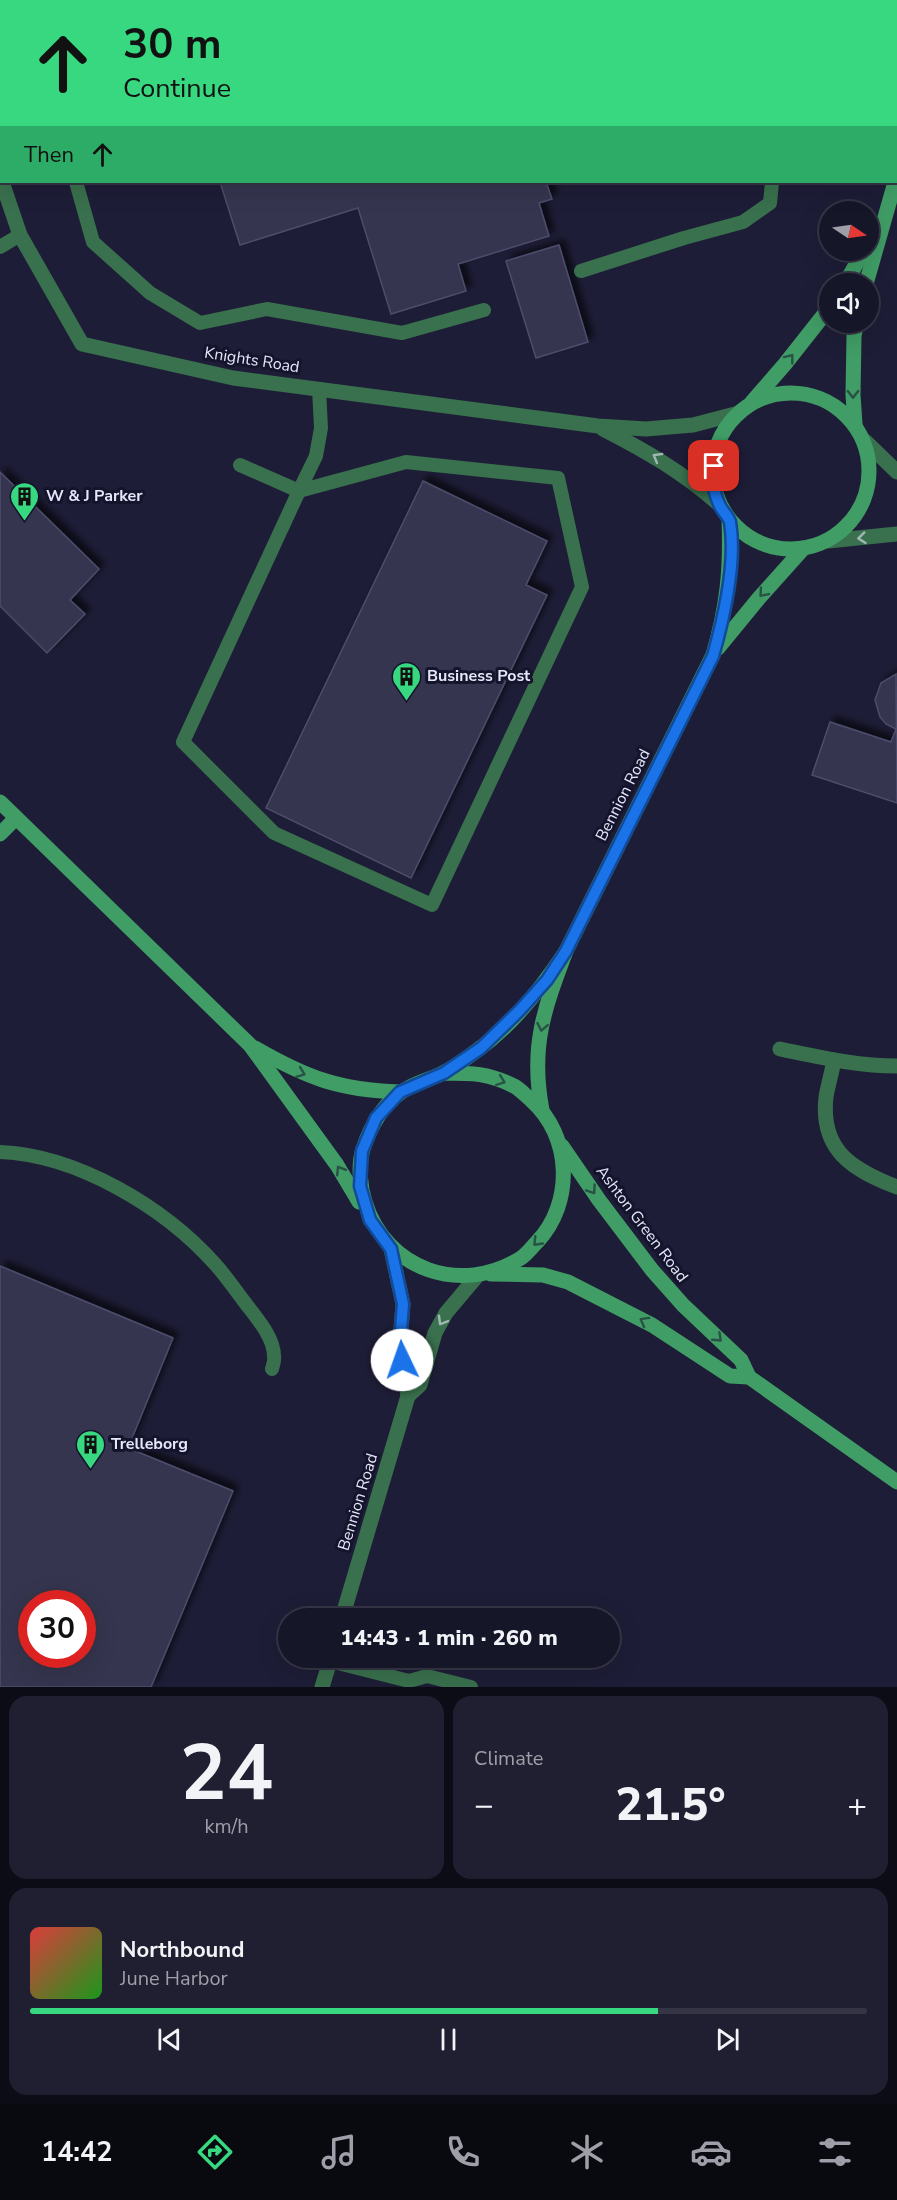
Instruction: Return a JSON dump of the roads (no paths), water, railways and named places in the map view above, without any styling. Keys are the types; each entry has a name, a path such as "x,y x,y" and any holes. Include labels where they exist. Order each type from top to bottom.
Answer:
{"street":[{"name":"Knights Road","path":"3,183 20,235 82,344 233,378 598,426 646,429 693,425 739,413"},
{"path":"869,273 894,183"},
{"path":"879,227 883,221"},
{"path":"819,321 752,402 728,423 715,451 712,480 720,505 729,520 748,538 776,549 802,550 828,541 897,534"},
{"path":"855,333 853,394 855,424"},
{"path":"752,402 781,393 812,394 840,409 855,424 865,441 897,472"},
{"path":"598,426 667,463 720,505"},
{"path":"828,541 847,527 861,507 868,491 870,470 865,441"},
{"name":"Bennion Road","path":"543,1110 538,1087 536,1059 550,992 566,951 713,656 724,616 729,585 731,558 729,520"},
{"name":"Bennion Road","path":"713,656 759,598 802,550"},
{"path":"0,802 250,1045 331,1157 370,1220 391,1249 415,1266 449,1276 481,1275 522,1258 547,1232 562,1196 564,1160 559,1142 543,1110 516,1087 480,1073 444,1073 400,1092 376,1118 362,1151 360,1186 370,1220"},
{"path":"0,834 16,818"},
{"name":"Bennion Road","path":"444,1073 481,1048 504,1026 547,980 566,951"},
{"path":"250,1045 292,1070 333,1085 373,1091 400,1092"},
{"path":"780,1049 875,1066 897,1066"},
{"path":"834,1060 826,1097 826,1121 832,1141 845,1160 863,1173 897,1187"},
{"name":"Ashton Green Road","path":"559,1142 652,1270 683,1305 741,1360 749,1377 897,1482"},
{"name":"Bennion Road","path":"345,1608 408,1396 400,1342 403,1304 391,1249"},
{"name":"Bennion Road","path":"408,1396 420,1385 435,1333 446,1313 481,1275"},
{"name":"Ashton Green Road","path":"481,1275 543,1275 568,1282 652,1325 730,1376 749,1377"},
{"path":"322,1687 327,1668"}],"lane":[{"path":"76,183 93,242 150,293 200,323 267,309 402,333 484,310"},
{"path":"581,272 684,238 743,222 770,203 772,183"},
{"path":"0,247 20,235"},
{"path":"240,465 299,491 406,462 558,478 582,587 432,904 274,833 183,742 299,491 316,456 321,428 319,389"},
{"path":"0,1152 40,1158 74,1167 138,1200 174,1227 216,1264 251,1310 271,1342 274,1356 272,1369"},
{"path":"358,1668 409,1684 427,1676 471,1687"}],"place":[{"name":"W & J Parker","path":"25,522"},
{"name":"Business Post","path":"406,702"},
{"name":"Trelleborg","path":"90,1470"}]}
